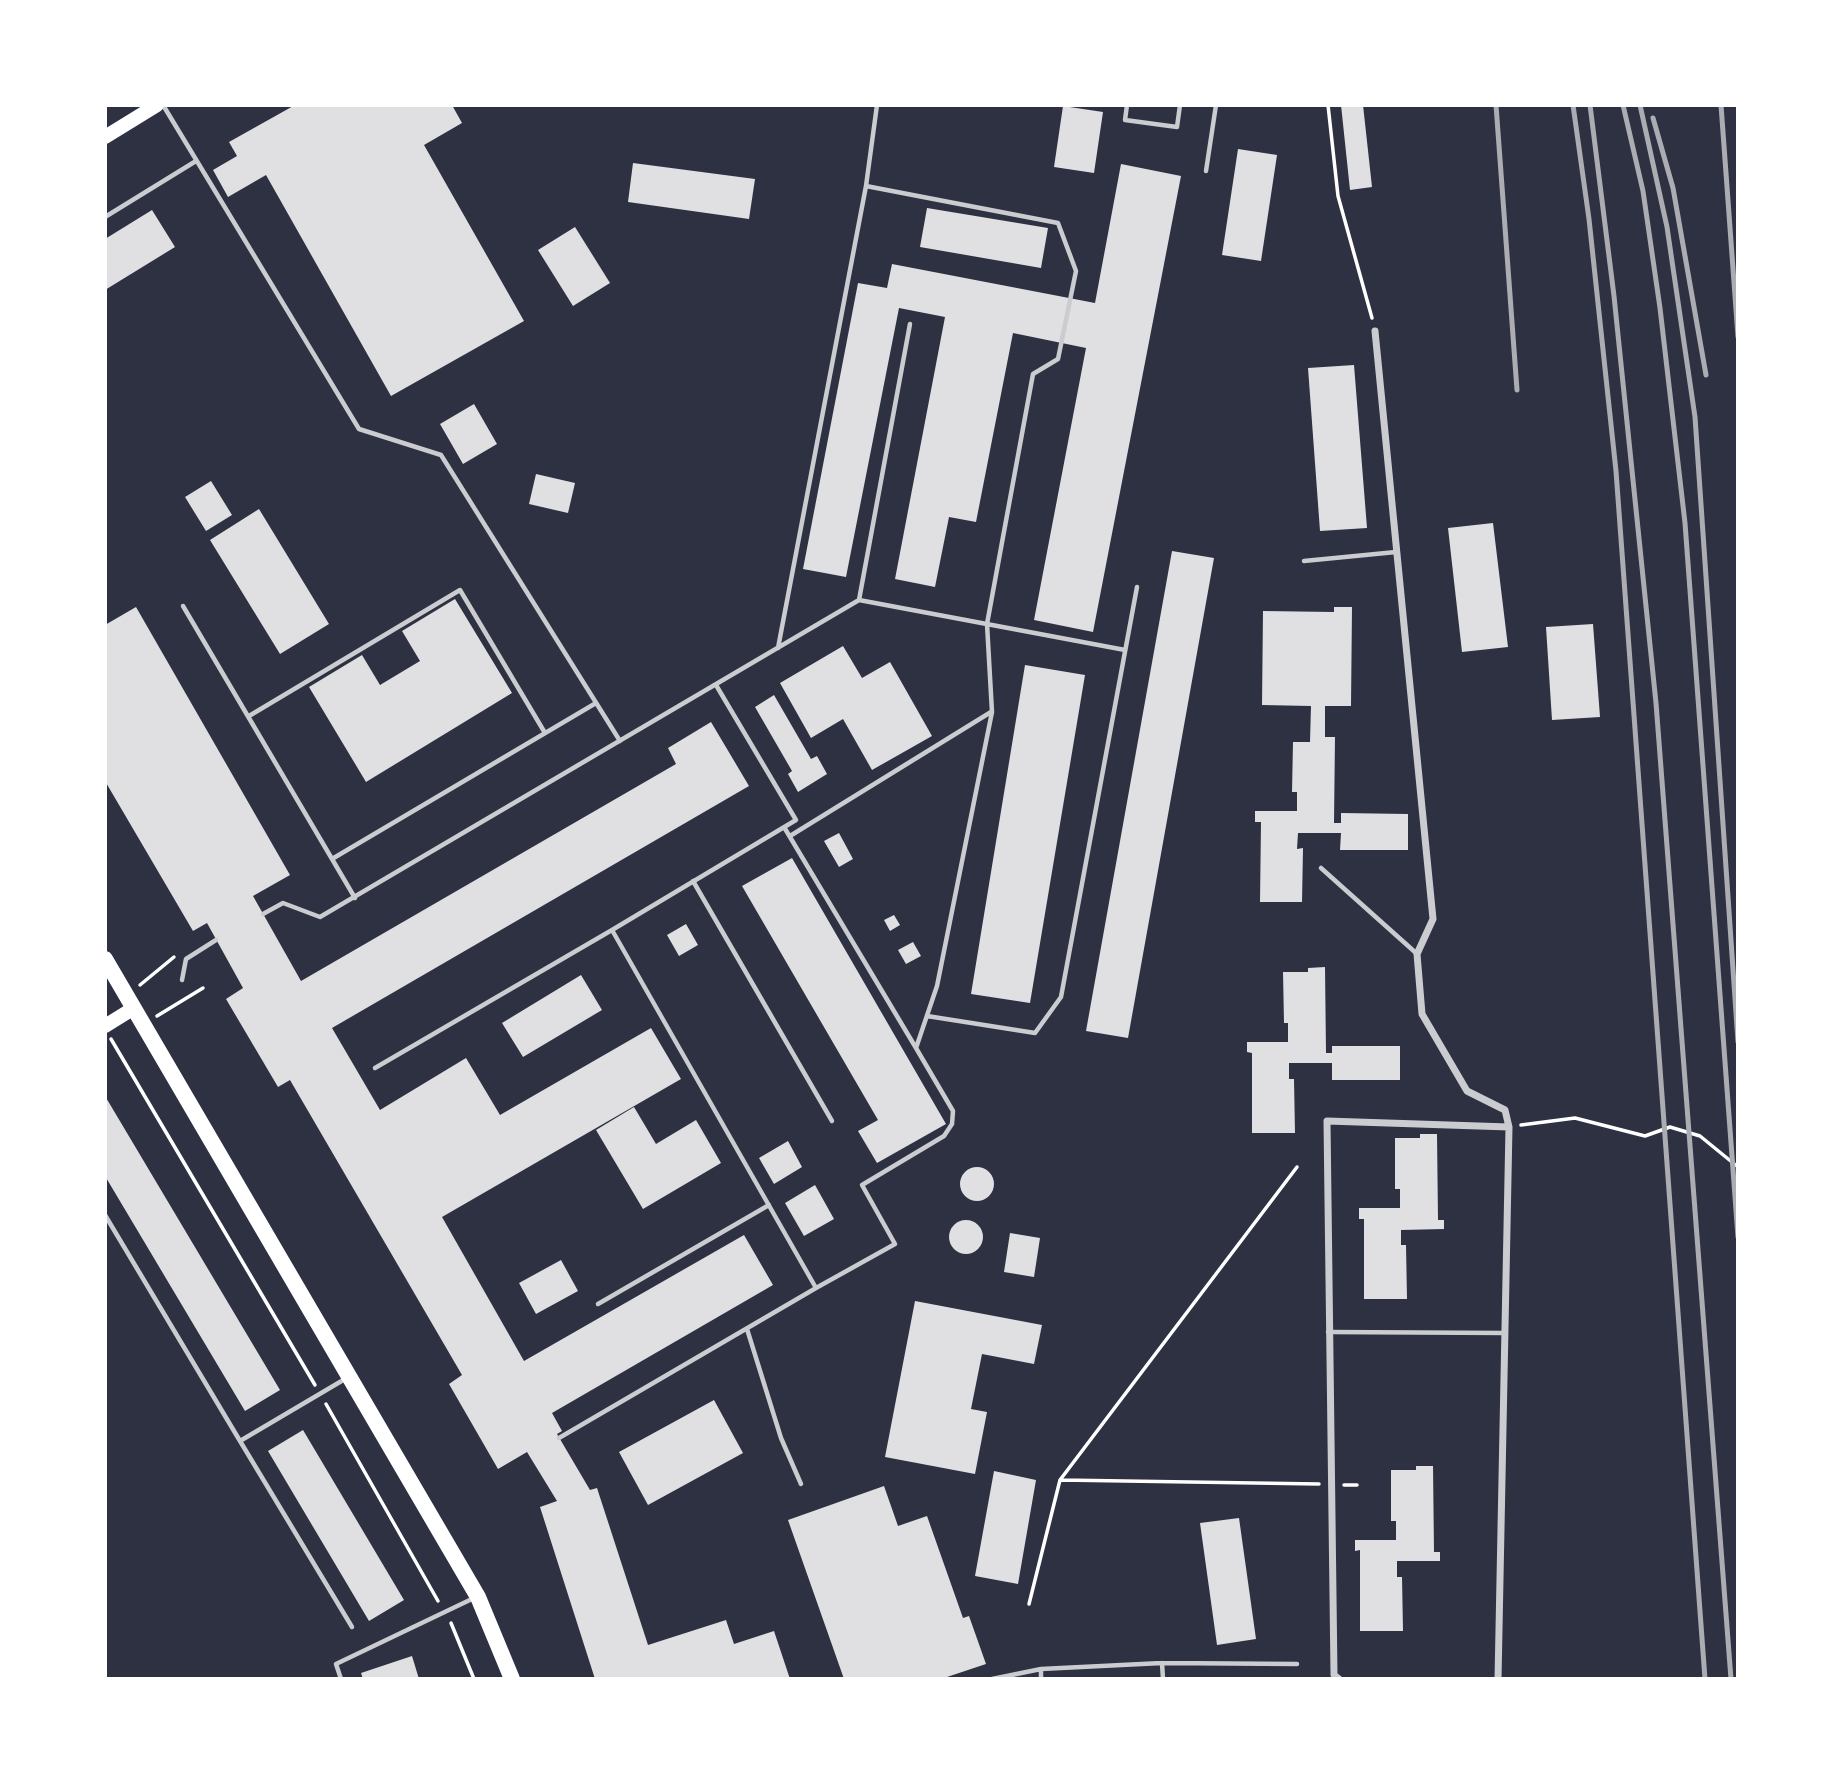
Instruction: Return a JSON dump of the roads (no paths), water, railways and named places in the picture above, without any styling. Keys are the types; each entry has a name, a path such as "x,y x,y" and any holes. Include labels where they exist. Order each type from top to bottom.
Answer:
{"main road":[{"path":"105,137 157,105"},
{"path":"105,959 478,1597 512,1679"},
{"path":"105,1026 131,1002"}],"street":[{"path":"1376,331 1433,919 1417,954 1422,1014 1467,1091 1505,1110 1508,1127 1498,1679"},
{"path":"1339,1679 1334,1675 1327,1122 1508,1127"}],"lane":[{"path":"163,105 359,429 441,455 620,741"},
{"path":"778,648 866,186 877,105"},
{"path":"1127,105 1125,120 1177,127 1180,105"},
{"path":"1206,171 1216,105"},
{"path":"105,216 196,161"},
{"path":"866,186 1058,223 1076,271 1058,359 1033,374 987,624 992,712 937,986 916,1048"},
{"path":"859,600 911,324"},
{"path":"1304,561 1396,552"},
{"path":"927,1016 1035,1033 1061,997 1137,587"},
{"path":"249,716 460,590 545,733"},
{"path":"263,914 283,902 320,917 859,600 1125,650"},
{"path":"183,606 355,898"},
{"path":"375,1068 796,820 716,685"},
{"path":"332,859 596,703"},
{"path":"789,836 992,712"},
{"path":"559,1438 895,1244 862,1185 944,1136 952,1124 953,1111 784,827"},
{"path":"1321,868 1417,954"},
{"path":"693,881 832,1121"},
{"path":"612,930 816,1288"},
{"path":"183,980 186,959 216,940"},
{"path":"598,1304 769,1205"},
{"path":"105,1215 352,1627"},
{"path":"747,1329 781,1438 801,1484"},
{"path":"1328,1332 1505,1333"},
{"path":"240,1441 349,1377"},
{"path":"341,1679 336,1664 478,1597"},
{"path":"1162,1663 1163,1679"},
{"path":"992,1679 1041,1669 1162,1663 1297,1664"},
{"path":"1041,1669 1041,1679"}],"railway":[{"path":"1496,105 1517,390"},
{"path":"1573,105 1589,219 1616,471 1705,1679"},
{"path":"1590,105 1614,296 1656,703 1731,1679"},
{"path":"1623,105 1643,191 1660,308 1685,523 1738,1237"},
{"path":"1640,105 1667,227 1695,417 1738,1042"},
{"path":"1721,105 1738,337"},
{"path":"1653,118 1673,188 1706,375"}]}
